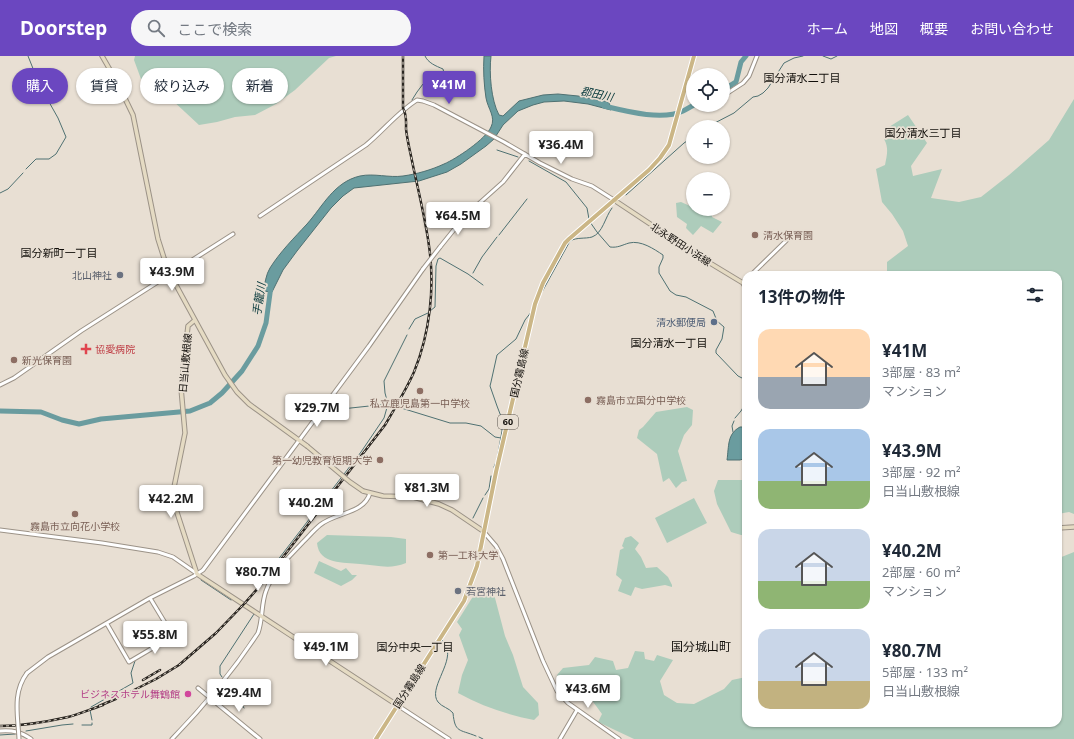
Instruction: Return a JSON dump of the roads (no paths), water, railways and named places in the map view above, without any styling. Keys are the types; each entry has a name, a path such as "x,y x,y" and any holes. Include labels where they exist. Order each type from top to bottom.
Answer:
{"main road":[{"name":"日当山敷根線","path":"102,56 133,115 158,239 170,274 226,376 237,392 249,404 307,446 363,491 383,496 413,497 439,504 452,510 483,531"},
{"name":"国分霧島線","path":"376,739 467,596 477,566 483,531 535,304 543,283 565,243 649,170 669,145 694,56"},
{"name":"北永野田小浜線","path":"614,200 700,257 742,280"},
{"name":"日当山敷根線","path":"195,320 188,326 187,333 181,383 184,441 172,498 197,574"},
{"path":"1062,528 1074,527"},
{"path":"197,574 397,704"}],"street":[{"path":"730,91 743,83 749,76 757,56"},
{"path":"260,216 366,145 397,116 417,100 434,105 572,179 592,186 614,200"},
{"path":"19,739 17,706 18,692 22,680 27,673 48,657 150,598 203,570 226,541 440,247 465,216 503,182 525,154"},
{"path":"0,385 14,378 81,332 233,234"},
{"path":"755,271 792,235 795,235"},
{"path":"172,739 210,698 249,647 258,632 266,591 274,574 320,525 335,516 360,507 366,502 370,493"},
{"path":"0,530 98,542 158,552 174,557 197,574"},
{"path":"483,531 496,546 503,559 553,683 568,703 619,739"},
{"path":"107,624 129,662 173,636 150,598"},
{"path":"198,688 260,739"},
{"path":"397,704 449,739"},
{"path":"560,739 577,710"},
{"path":"0,731 15,731 22,733 31,739"}],"water":[{"path":"484,56 491,56 491,86 494,102 499,115 503,116 519,101 543,95 558,94 609,102 611,110 588,104 564,101 544,102 533,105 518,111 503,125 494,139 486,146 447,172 419,181 354,188 331,208 297,251 283,270 272,292 263,291 269,270 278,256 336,189 343,184 360,176 403,176 429,170 456,158 488,132 493,120 485,93"},
{"path":"742,427 742,459 727,460 731,437 736,430"}],"waterway":[{"path":"26,169 36,159 49,159 56,154 66,137 58,118 40,86 28,56"},
{"path":"412,100 423,84 441,79 444,73 443,69 430,62 425,56"},
{"name":"郡田川","path":"730,86 736,82 741,62 746,56"},
{"path":"720,120 734,113 753,97 763,93 768,88 784,63 794,58 803,56"},
{"path":"823,56 831,59 837,56"},
{"name":"郡田川","path":"604,106 654,115 674,114 686,109"},
{"path":"626,195 686,142"},
{"path":"497,150 518,157"},
{"path":"529,161 566,182 587,208 589,219"},
{"path":"0,193 8,189 23,173"},
{"path":"499,235 527,199"},
{"path":"542,292 570,241 596,235 612,208"},
{"path":"590,222 610,247 618,247 634,242 656,250 663,255 659,267 659,273 670,291 676,295 686,297 713,311 717,321 724,327 722,339 716,353 738,376 742,378"},
{"path":"473,273 482,257 497,237"},
{"path":"430,311 435,307 436,266 438,259 440,258 468,274 483,285"},
{"name":"手籠川","path":"0,411 41,412 62,420 79,424 101,419 190,411 210,403 222,393 242,371 258,346 266,323 271,286"},
{"path":"497,459 502,431 502,419 490,386 497,355 516,339 525,320 532,311"},
{"path":"409,329 415,319 428,313"},
{"path":"267,574 361,452 384,418 388,404 384,381 407,335"},
{"path":"323,411 388,404 394,405"},
{"path":"398,407 450,423 466,423 481,426 495,437 501,438"},
{"path":"735,418 742,409"},
{"path":"733,432 732,426 734,421"},
{"path":"494,467 496,462"},
{"path":"485,495 489,489 491,476"},
{"path":"473,518 483,498"},
{"path":"201,580 231,600"},
{"path":"222,677 220,674 220,666 254,614"},
{"path":"442,640 446,645 448,655 436,690 436,697 440,704 453,713 455,724 459,729 476,736"},
{"path":"91,707 133,683 131,673 135,661"},
{"path":"228,681 244,708"},
{"path":"90,710 92,720"},
{"path":"82,725 92,725 92,723"},
{"path":"26,731 73,724"},
{"path":"0,735 15,734"},
{"path":"479,737 483,739"}],"railway":[{"path":"99,706 156,679 179,665 216,633 244,604 266,579 385,425 411,379 424,342 430,310 431,262 423,212 408,142 406,116 403,108 403,56"},
{"path":"143,680 160,670"},
{"path":"0,726 60,719 103,705"}],"place":[{"name":"清水保育園","path":"755,235"},
{"name":"北山神社","path":"120,275"},
{"name":"清水郵便局","path":"714,322"},
{"name":"協愛病院","path":"86,349"},
{"name":"新光保育園","path":"14,360"},
{"name":"私立鹿児島第一中学校","path":"420,391"},
{"name":"霧島市立国分中学校","path":"588,400"},
{"name":"第一幼児教育短期大学","path":"380,460"},
{"name":"霧島市立向花小学校","path":"75,514"},
{"name":"第一工科大学","path":"430,555"},
{"name":"若宮神社","path":"458,591"},
{"name":"ビジネスホテル舞鶴館","path":"188,694"}],"district":[{"name":"国分清水二丁目","path":"802,78"},
{"name":"国分清水三丁目","path":"923,133"},
{"name":"国分新町一丁目","path":"59,253"},
{"name":"国分清水一丁目","path":"669,343"},
{"name":"国分中央一丁目","path":"415,647"},
{"name":"国分城山町","path":"701,647"}]}
